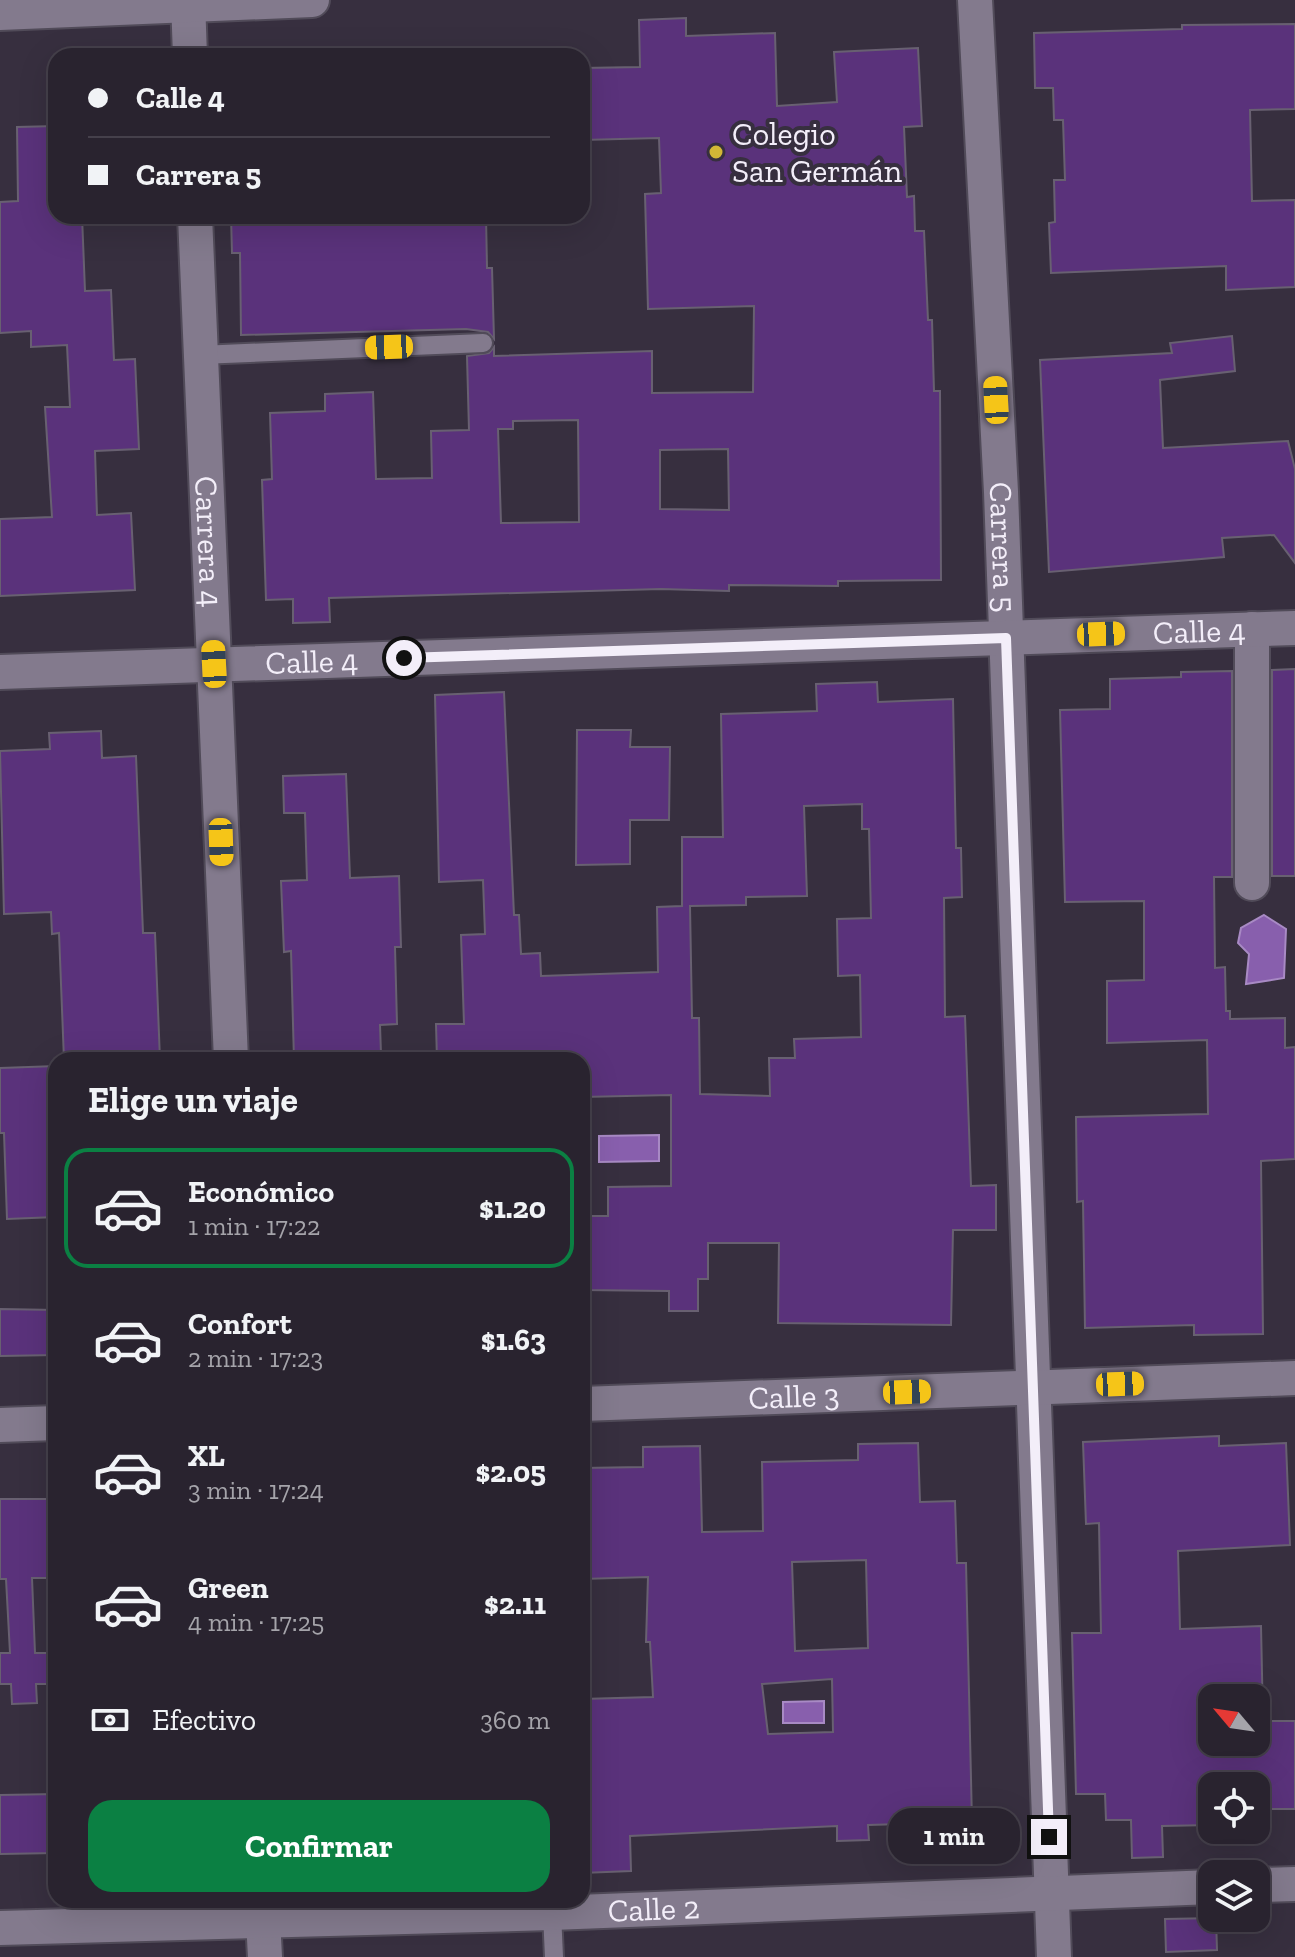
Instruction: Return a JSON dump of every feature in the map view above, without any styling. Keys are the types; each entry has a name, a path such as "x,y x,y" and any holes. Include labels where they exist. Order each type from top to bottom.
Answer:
{"street":[{"path":"0,13 188,2 312,0"},
{"name":"Carrera 5","path":"975,0 1006,638 1054,1957"},
{"path":"188,2 190,48"},
{"name":"Carrera 4","path":"195,224 231,1052"},
{"name":"Calle 4","path":"0,672 1295,628"},
{"path":"1252,629 1252,883"},
{"name":"Calle 3","path":"590,1404 1295,1378"},
{"path":"0,1425 48,1423"},
{"path":"1270,1885 1295,1884"},
{"name":"Calle 2","path":"0,1928 263,1910 552,1913 1198,1888"},
{"path":"263,1910 265,1957"}],"lane":[{"path":"200,355 483,343"},
{"path":"552,1913 554,1957"}],"shaded area":[{"path":"1264,915 1286,929 1284,978 1246,984 1249,954 1238,943 1241,928"},
{"path":"659,1135 659,1161 599,1162 599,1136"},
{"path":"824,1701 824,1723 783,1723 783,1702"}],"building":[{"path":"686,18 686,36 775,33 777,106 837,102 834,52 918,48 922,126 904,127 907,197 914,196 915,231 924,231 928,320 932,320 934,391 940,391 941,580 838,581 838,586 729,585 729,591 661,589 329,598 330,622 293,623 293,599 266,600 262,480 272,479 270,413 325,411 325,394 373,392 376,479 432,478 431,431 469,430 467,356 489,353 494,347 494,356 652,351 652,393 753,392 754,306 648,309 645,194 661,193 659,138 590,140 590,68 640,67 639,20","holes":["578,420 579,522 501,523 498,429 513,429 513,421","728,449 729,510 660,509 660,450"]},
{"path":"1295,24 1295,109 1250,110 1252,201 1295,200 1295,287 1226,290 1226,266 1051,273 1049,223 1055,222 1054,180 1065,180 1063,120 1054,120 1053,88 1035,88 1034,33 1182,29 1182,25"},
{"path":"48,126 48,224 82,224 85,291 111,290 114,360 135,359 139,449 95,451 97,515 131,513 135,590 0,596 0,519 52,517 45,407 70,407 67,345 31,347 31,331 0,333 0,202 18,201 17,127"},
{"path":"231,224 486,224 487,268 492,268 494,339 488,332 466,329 241,335 240,253 232,253"},
{"path":"1232,336 1235,371 1160,380 1163,448 1288,441 1295,469 1295,563 1274,535 1222,538 1224,557 1049,572 1040,360 1172,353 1170,343"},
{"path":"1295,669 1295,876 1272,876 1272,670"},
{"path":"1232,671 1232,877 1214,877 1215,968 1225,967 1226,1011 1230,1011 1230,1019 1285,1018 1285,1048 1295,1047 1295,1159 1261,1161 1263,1334 1194,1335 1194,1325 1085,1328 1083,1201 1077,1202 1076,1117 1208,1114 1207,1040 1107,1043 1107,981 1144,980 1144,901 1065,902 1060,710 1110,709 1110,679 1181,677 1181,672"},
{"path":"877,682 878,702 953,699 956,848 961,848 962,897 944,898 945,1017 965,1016 971,1186 996,1185 996,1230 953,1230 951,1325 778,1323 779,1243 708,1243 708,1279 698,1279 698,1311 669,1311 669,1291 590,1290 590,1216 608,1216 608,1187 671,1186 671,1095 590,1097 590,1052 437,1052 436,1024 464,1024 461,935 485,934 483,880 439,882 435,695 504,692 514,915 519,915 521,954 540,953 541,976 658,972 657,907 682,906 682,837 723,837 721,714 817,711 816,684","holes":["862,804 862,829 869,829 871,918 837,919 838,976 860,975 861,1037 794,1039 795,1058 769,1058 770,1096 700,1094 699,1018 692,1018 690,906 746,905 746,897 807,896 804,806"]},
{"path":"577,730 631,730 630,747 670,747 669,820 630,820 630,864 576,865"},
{"path":"101,731 102,758 136,756 143,933 155,933 160,1052 64,1052 59,933 52,934 51,912 4,914 0,751 50,749 49,733"},
{"path":"346,774 350,878 399,876 401,947 395,947 397,1024 380,1025 381,1052 294,1052 291,951 284,952 281,881 307,880 305,813 284,813 283,776"},
{"path":"48,1066 48,1217 7,1219 4,1133 0,1133 0,1068"},
{"path":"0,1309 48,1310 48,1355 0,1356"},
{"path":"1219,1436 1219,1446 1286,1443 1290,1545 1178,1551 1180,1629 1261,1626 1262,1684 1198,1684 1198,1756 1270,1756 1270,1721 1295,1721 1295,1809 1270,1809 1270,1772 1198,1772 1198,1825 1162,1826 1163,1857 1132,1858 1131,1820 1106,1820 1105,1794 1076,1794 1072,1633 1101,1633 1099,1523 1086,1524 1083,1442"},
{"path":"918,1443 920,1502 955,1501 957,1563 966,1563 972,1822 868,1825 869,1840 837,1841 837,1826 630,1836 631,1871 590,1873 590,1699 653,1697 650,1642 646,1642 648,1577 590,1579 590,1468 643,1467 643,1447 700,1446 702,1532 763,1531 762,1462 858,1460 858,1444","holes":["866,1560 868,1648 795,1651 792,1562","832,1679 833,1732 768,1734 762,1684"]},
{"path":"0,1499 48,1499 48,1578 32,1578 35,1653 48,1653 48,1684 36,1684 37,1703 12,1704 11,1684 0,1684 0,1653 10,1653 6,1579 0,1579"},
{"path":"48,1794 48,1853 0,1854 0,1795"},
{"path":"1198,1918 1198,1932 1216,1932 1217,1950 1166,1952 1165,1919"}],"place":[{"name":"Colegio San Germán","path":"716,152"}],"route":[{"path":"404,658 1006,638 1049,1837"}]}
